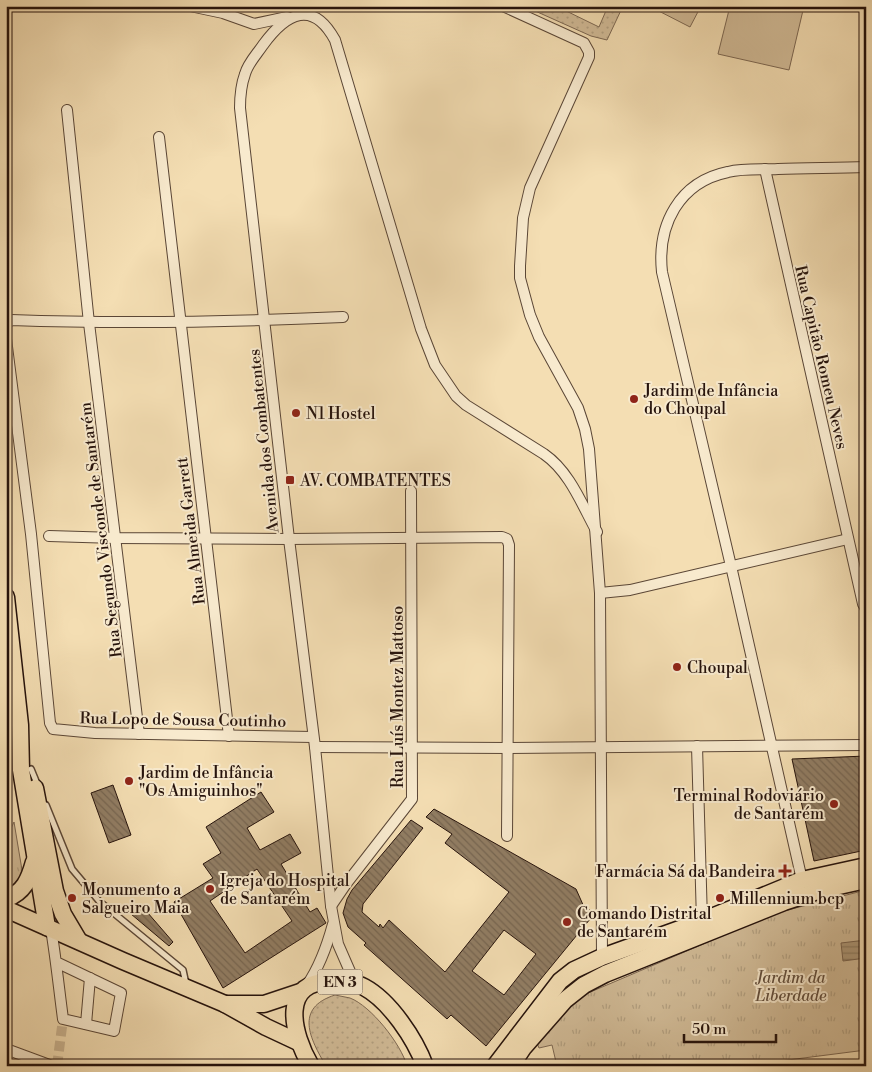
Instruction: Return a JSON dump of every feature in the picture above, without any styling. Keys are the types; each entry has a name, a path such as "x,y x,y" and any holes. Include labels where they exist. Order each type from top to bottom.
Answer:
{"main road":[{"path":"6,597 20,725 21,770 49,928"},
{"path":"20,725 31,769 55,891 63,914 79,941"},
{"path":"6,899 24,889 35,857"},
{"path":"495,1066 560,981 574,970 602,957 702,921 802,880 866,866"},
{"path":"511,1066 520,1051 565,1000 584,985 605,974 784,902 821,890 866,880"},
{"path":"6,909 49,928"},
{"name":"EN 3","path":"49,928 186,986 298,1042"},
{"name":"EN 3","path":"225,1004 264,1004 328,981 355,983 366,988 393,1012 426,1064"},
{"name":"EN 3","path":"304,989 295,1004 294,1018 298,1042 311,1065"}],"street":[{"path":"190,6 223,13 254,24 288,16 299,11 319,12 335,40 421,329 435,365 452,391 464,403 556,463 574,489 597,532"},
{"path":"503,6 584,43 589,52 589,57 530,188 523,218 520,278 530,315 542,344 571,392 585,428 590,449 600,593 602,957"},
{"name":"Avenida dos Combatentes","path":"288,16 269,37 248,66 240,93 241,116 314,742 331,906 338,944 355,983"},
{"name":"Rua Segundo Visconde de Santarém","path":"67,110 90,323 139,734"},
{"name":"Rua Almeida Garrett","path":"159,137 229,736"},
{"path":"802,880 662,272 661,246 676,204 690,190 708,179 728,172 765,169 866,167"},
{"name":"Rua Capitão Romeu Neves","path":"765,169 848,539 863,604 866,609"},
{"path":"6,324 11,320 90,323 265,321 343,317"},
{"name":"Rua Lopo de Sousa Coutinho","path":"6,339 31,534 50,723 53,729 139,734 229,736 413,748 866,745"},
{"name":"Rua Luís Montez Mattoso","path":"331,906 412,799 411,490"},
{"path":"49,536 116,538 507,539 509,545 507,836"},
{"path":"600,593 630,590 848,539"},
{"path":"697,746 702,921"},
{"path":"304,989 315,975 326,949 334,921"},
{"path":"49,928 56,962 63,1019 114,1031 121,993 56,962"},
{"path":"86,1024 90,978"},
{"path":"6,1050 52,1066"}],"lane":[{"path":"31,769 72,869 99,902 184,970 186,986"}],"green space":[{"path":"524,6 556,6 599,27 608,6 623,6 607,40 591,36"},
{"path":"649,6 701,6 690,27"},
{"path":"730,6 804,6 789,70 718,54"},
{"path":"14,822 22,870 19,882 6,890 6,839"},
{"name":"Jardim da Liberdade","path":"866,890 866,1050 741,1066 545,1066 556,1062 552,1045 539,1048 537,1043 554,1021 581,996 776,913"},
{"path":"335,995 358,1002 376,1017 399,1047 407,1066 326,1066 311,1035 310,1016 314,1008 322,1001"}],"shaded area":[{"path":"866,940 866,958 843,961 841,943"}],"building":[{"name":"Terminal Rodoviário de Santarém","path":"866,756 866,850 814,861 792,759"},
{"path":"113,785 131,835 109,843 91,793"},
{"name":"Igreja do Hospital de Santarém","path":"261,792 274,812 247,828 260,850 290,834 301,853 281,864 310,912 317,908 326,923 223,988 174,902 213,878 203,864 221,853 206,827","holes":["257,869 292,921 245,953 210,901"]},
{"name":"Comando Distrital de Santarém","path":"434,809 576,889 584,907 595,913 486,1046 451,1015 447,1019 364,945 366,943 348,927 343,913 352,890 411,820 423,828 363,904 362,912 379,927 380,924 383,928 389,920 445,972 509,892 445,843 452,834 426,817","holes":["504,930 536,954 504,995 472,971"]},
{"path":"141,905 173,942 169,946 131,914"}],"tunnel":[{"path":"57,1066 63,1019"}],"place":[{"name":"Jardim de Infância do Choupal","path":"634,399"},
{"name":"N1 Hostel","path":"296,413"},
{"name":"AV. COMBATENTES","path":"290,480"},
{"name":"Choupal","path":"677,667"},
{"name":"Jardim de Infância \"Os Amiguinhos\"","path":"129,781"},
{"name":"Terminal Rodoviário de Santarém","path":"834,804"},
{"name":"Farmácia Sá da Bandeira","path":"785,871"},
{"name":"Igreja do Hospital de Santarém","path":"210,889"},
{"name":"Monumento a Salgueiro Maia","path":"72,898"},
{"name":"Millennium bcp","path":"720,898"},
{"name":"Comando Distrital de Santarém","path":"567,922"}]}
